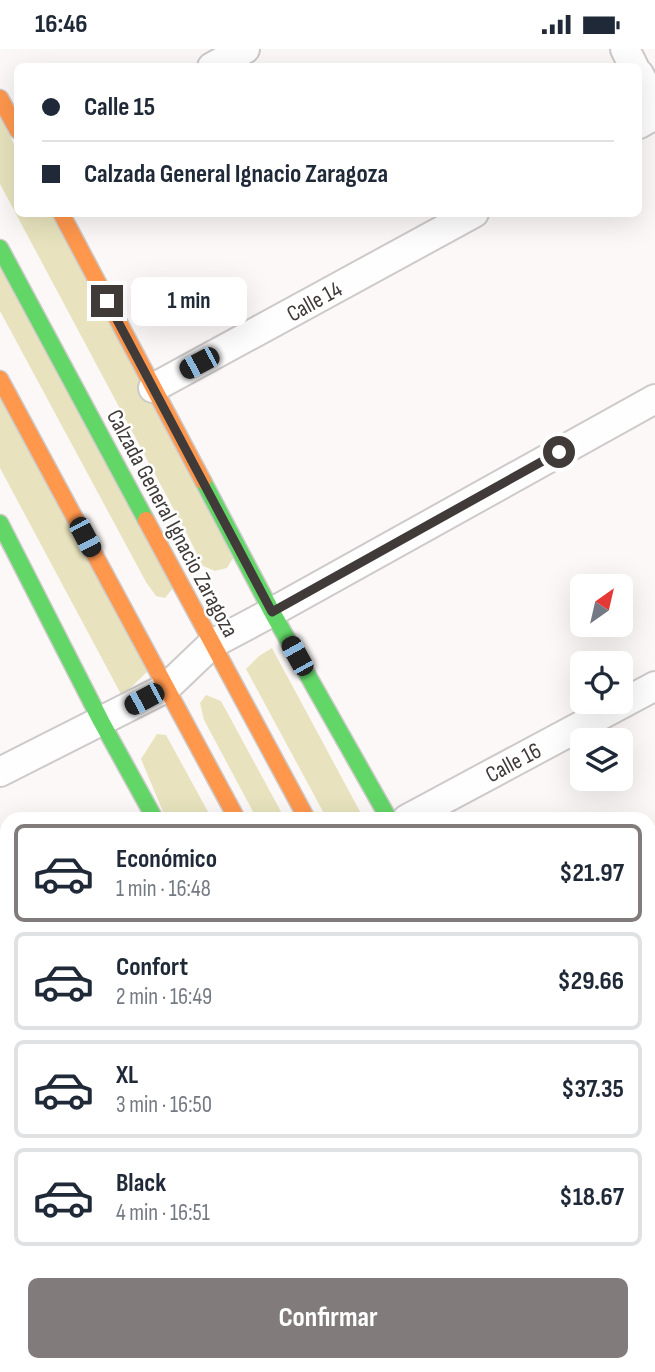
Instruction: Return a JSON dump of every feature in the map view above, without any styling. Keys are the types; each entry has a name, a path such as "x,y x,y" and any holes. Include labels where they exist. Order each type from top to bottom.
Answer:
{"main road":[{"path":"0,98 14,124"},
{"name":"Calzada General Ignacio Zaragoza","path":"63,217 272,612 384,812"},
{"name":"Calzada General Ignacio Zaragoza","path":"0,248 303,812"},
{"path":"0,379 233,812"},
{"path":"0,523 101,721 151,812"}],"street":[{"path":"219,63 244,49"},
{"path":"642,80 655,104"},
{"name":"Calle 14","path":"153,388 467,217"},
{"path":"0,772 166,688 212,644 655,399"},
{"name":"Calle 16","path":"420,812 655,686"}],"shaded area":[{"path":"0,117 14,144 14,210 0,184"},
{"path":"18,217 54,217 233,558 227,568 215,571 203,566"},
{"path":"0,260 173,588 165,598 156,596 146,582 0,311"},
{"path":"0,380 148,671 122,696 0,468"},
{"path":"272,648 360,812 323,812 246,669"},
{"path":"206,695 221,701 281,812 253,812 204,720 200,703"},
{"path":"157,734 166,735 208,812 163,812 141,759"}],"traffic: fast":[{"path":"0,248 146,520"},
{"path":"203,481 272,612 385,812"},
{"path":"0,523 101,721 151,812"}],"traffic: slow":[{"path":"0,98 14,124"},
{"path":"63,217 203,481"},
{"path":"0,379 233,812"},
{"path":"146,520 303,812"}],"route":[{"path":"107,301 272,612 559,452"}]}
